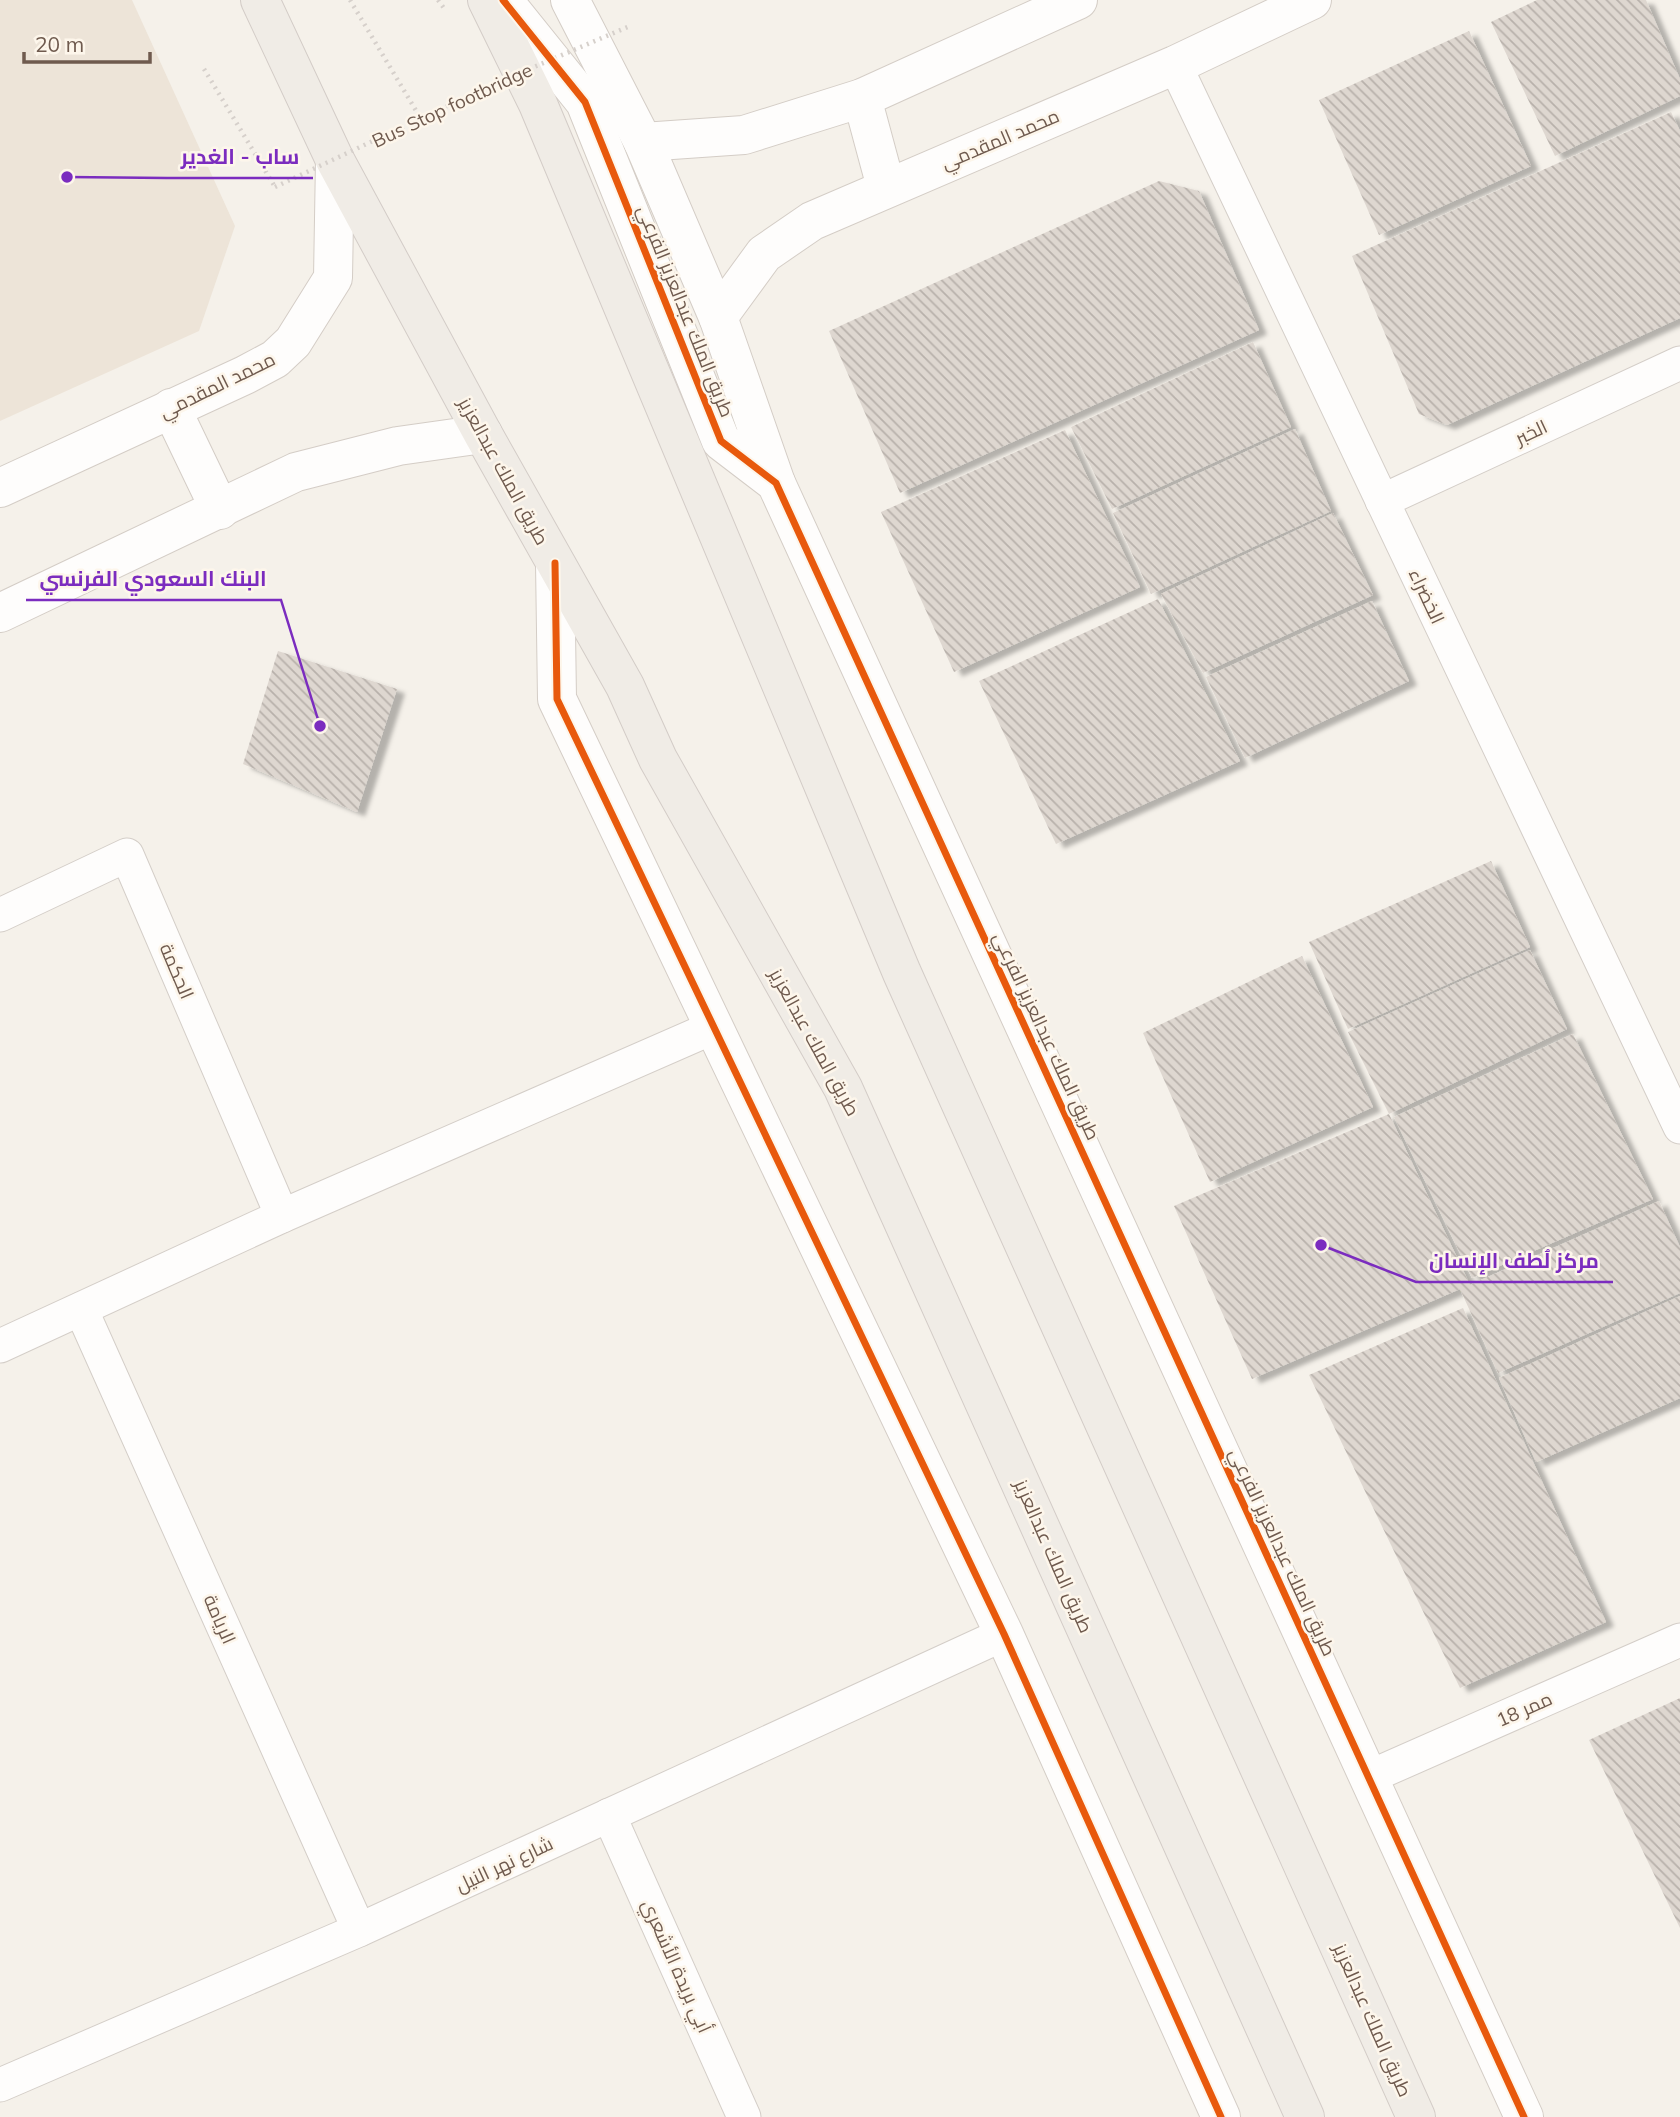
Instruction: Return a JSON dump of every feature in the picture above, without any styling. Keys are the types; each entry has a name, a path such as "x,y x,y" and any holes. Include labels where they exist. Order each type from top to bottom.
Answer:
{"main road":[{"name":"طريق الملك عبدالعزيز","path":"260,0 335,160 483,434 625,686 658,759 843,1088 1305,2117"},
{"name":"طريق الملك عبدالعزيز","path":"487,0 538,104 902,973 1416,2117"}],"street":[{"name":"طريق الملك عبدالعزيز الفرعي","path":"503,0 585,102 721,441 776,483 1524,2117"},
{"path":"570,0 643,142 718,317 776,483"},
{"path":"643,142 744,135 862,98 1078,0"},
{"name":"محمد المقدمي","path":"718,317 764,254 812,221 1175,65 1312,0"},
{"name":"الخضراء","path":"1175,65 1680,1126"},
{"path":"862,98 886,187"},
{"name":"محمد المقدمي","path":"0,488 275,359 293,342 333,278 335,160"},
{"name":"الخبر","path":"1382,501 1680,363"},
{"path":"171,408 220,510"},
{"path":"0,613 296,472 398,446 483,434"},
{"path":"555,563 557,699 1004,1634 1221,2117"},
{"name":"الحكمة","path":"0,915 127,855 282,1216"},
{"path":"0,1346 282,1216 712,1028"},
{"name":"الريامة","path":"81,1309 359,1930"},
{"name":"شارع نهر النيل","path":"0,2085 359,1930 1004,1634"},
{"name":"ممر 18","path":"1369,1777 1680,1640"},
{"name":"أبي بريدة الأشعري","path":"609,1815 744,2117"}],"path":[{"path":"350,0 421,119"}],"shaded area":[{"path":"0,0 132,0 235,226 199,331 0,421"}],"building":[{"path":"1537,0 1646,0 1680,79 1680,96 1555,156 1491,22"},
{"path":"1469,31 1531,166 1379,235 1319,100"},
{"path":"1671,112 1680,131 1680,318 1447,425 1419,414 1352,256"},
{"path":"1159,181 1199,191 1259,330 900,493 829,331"},
{"path":"1253,342 1291,427 1112,509 1071,427"},
{"path":"1295,429 1331,511 1151,594 1113,513"},
{"path":"1065,430 1140,587 954,672 881,512"},
{"path":"1333,513 1373,595 1203,673 1161,594"},
{"path":"1158,599 1240,761 1056,844 979,681"},
{"path":"1372,601 1409,681 1245,758 1206,677"},
{"path":"278,651 397,689 357,812 243,764"},
{"path":"1491,861 1530,947 1348,1029 1309,942"},
{"path":"1530,950 1567,1029 1389,1114 1348,1032"},
{"path":"1302,956 1373,1107 1210,1182 1143,1033"},
{"path":"1573,1034 1653,1199 1472,1278 1394,1117"},
{"path":"1389,1114 1470,1285 1659,1201 1680,1247 1680,1293 1498,1373 1460,1289 1252,1379 1174,1206"},
{"path":"1680,1296 1680,1398 1536,1462 1499,1378"},
{"path":"1463,1308 1606,1622 1460,1688 1309,1375"},
{"path":"1680,1698 1680,1928 1589,1740"}],"cycle path":[{"path":"503,0 585,102 721,441 776,483 1524,2117"},
{"path":"555,563 557,699 1004,1634 1221,2117"}],"place":[{"name":"ساب - الغدير","path":"67,177"},
{"name":"البنك السعودي الفرنسي","path":"320,726"},
{"name":"مركز لُطف الإنسان","path":"1321,1245"}]}
